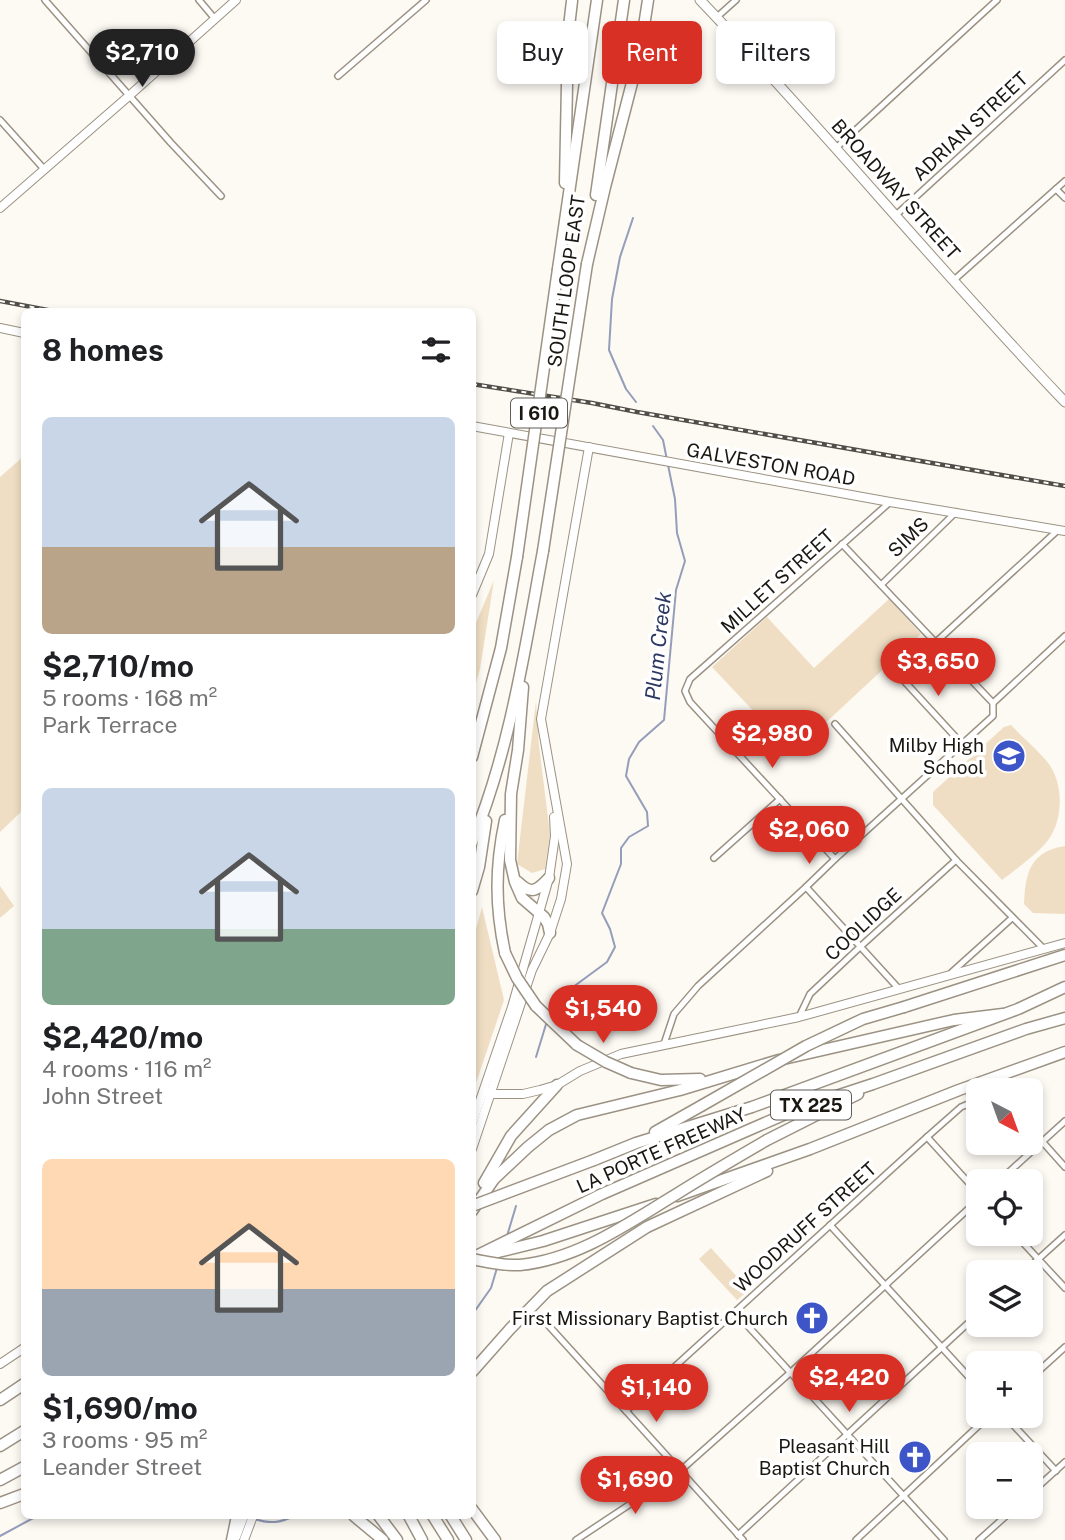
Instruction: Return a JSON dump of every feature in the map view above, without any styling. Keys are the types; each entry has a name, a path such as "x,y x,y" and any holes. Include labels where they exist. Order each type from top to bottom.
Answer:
{"highway":[{"path":"568,182 568,35 572,0"},
{"name":"SOUTH LOOP EAST","path":"476,743 500,648 517,557 568,182 597,0"},
{"name":"SOUTH LOOP EAST","path":"525,649 601,186 624,0"},
{"path":"601,186 640,52 648,1"},
{"path":"525,649 518,750 500,843 496,885 499,926 505,953 517,978 536,1006 577,1045 631,1073 661,1080 691,1080 734,1073"},
{"name":"I 610","path":"476,830 509,727 525,649"},
{"path":"476,877 491,786"},
{"path":"511,794 510,860 514,878 522,898 544,917 550,933"},
{"path":"514,878 529,891 541,887 549,878"},
{"path":"636,1143 806,1046 863,1019 1065,956"},
{"name":"LA PORTE FREEWAY","path":"476,1204 636,1143 752,1107 1018,1009 1065,987"},
{"path":"476,1206 494,1179 548,1130 577,1115 680,1090 779,1060 954,1020 1003,1014"},
{"name":"LA PORTE FREEWAY","path":"476,1257 602,1194 797,1109 1026,1029 1065,1018"},
{"path":"476,1258 543,1241 611,1219 810,1149 959,1090 1065,1052"},
{"path":"476,1260 519,1265 555,1259 579,1250 766,1140 850,1099 873,1084"},
{"path":"476,1198 511,1136 557,1085"},
{"path":"476,1367 547,1291 647,1227 810,1149"},
{"path":"0,1400 21,1386"},
{"path":"0,1446 21,1433"},
{"path":"0,1452 21,1441"},
{"path":"0,1480 21,1469"},
{"path":"0,1503 21,1495"},
{"path":"476,1514 495,1540"},
{"path":"237,1519 238,1537"},
{"path":"359,1519 383,1535 397,1540"},
{"path":"411,1519 422,1540"},
{"path":"435,1519 448,1540"},
{"path":"453,1519 466,1540"}],"main road":[{"path":"0,208 236,0"},
{"name":"BROADWAY STREET","path":"701,0 1065,402"},
{"path":"0,328 21,332"},
{"name":"GALVESTON ROAD","path":"476,427 890,502 1061,530"},
{"path":"476,585 489,554 509,433"},
{"path":"476,1116 504,1054 532,970 550,933 561,899 566,864 541,719 589,447"},
{"path":"476,1135 549,878 555,836 554,797"},
{"path":"488,1093 523,1094 557,1085 621,1054 799,1017 1065,943"},
{"path":"504,1054 501,1079 503,1086 508,1092 523,1094"},
{"path":"0,1364 21,1351"},
{"path":"238,1537 243,1519"},
{"path":"238,1537 251,1519"}],"street":[{"path":"45,0 221,196"},
{"path":"199,0 215,19"},
{"path":"338,76 426,0"},
{"path":"717,17 736,0"},
{"path":"836,148 998,0"},
{"name":"ADRIAN STREET","path":"896,215 1065,60"},
{"path":"0,120 44,169"},
{"path":"954,280 1065,181"},
{"path":"1056,189 1065,198"},
{"name":"MILLET STREET","path":"780,799 690,702 685,691 690,679 890,502"},
{"name":"SIMS","path":"881,585 956,512"},
{"path":"936,642 1061,530"},
{"path":"664,1044 674,1014 698,986 993,716 993,703 842,544"},
{"path":"993,703 1065,636"},
{"path":"894,670 962,744"},
{"path":"835,724 956,860 1044,949"},
{"path":"714,858 780,799 835,859"},
{"name":"COOLIDGE","path":"799,1017 810,994 956,860"},
{"path":"806,887 899,989"},
{"path":"949,975 1012,918"},
{"name":"WOODRUFF STREET","path":"626,1411 927,1137 966,1105"},
{"path":"1065,1121 1043,1141 1065,1167"},
{"path":"927,1137 966,1180"},
{"path":"1012,1169 1028,1155"},
{"path":"576,1540 680,1471 966,1211"},
{"path":"830,1226 966,1374"},
{"path":"1038,1259 1065,1234"},
{"path":"1026,1246 1065,1288"},
{"path":"735,1312 944,1540"},
{"path":"549,1326 741,1537 846,1434 966,1325"},
{"path":"1043,1367 1065,1347"},
{"path":"856,1540 976,1428"},
{"path":"1016,1428 1056,1471"},
{"path":"1043,1482 1065,1462"},
{"path":"979,1540 1003,1519"}],"shaded area":[{"path":"21,459 21,812 0,832 0,477"},
{"path":"494,580 476,683 476,623"},
{"path":"889,599 921,634 793,753 712,667 767,617 814,668"},
{"path":"536,701 550,834 545,869 532,873 517,864"},
{"path":"1011,725 1049,764 1058,784 1060,806 1055,827 1044,845 1002,880 933,805 933,792 1004,727"},
{"path":"1065,846 1065,914 1033,913 1024,904 1028,874 1044,853"},
{"path":"0,886 14,906 0,918"},
{"path":"482,907 504,1000 476,1083 476,929"},
{"path":"711,1248 749,1290 737,1300 699,1259"}],"waterway":[{"name":"Plum Creek","path":"633,218 620,257 612,299 609,350 626,389 636,402"},
{"name":"Plum Creek","path":"653,426 663,440 667,460"},
{"name":"Plum Creek","path":"550,1013 554,1001 607,962 615,947 602,913 621,864 621,848 629,837 648,826 647,812 626,776 629,759 639,742 664,720 676,590 685,561 677,533 675,499 668,465"},
{"name":"Plum Creek","path":"536,1057 547,1021"},
{"name":"Plum Creek","path":"507,1236 516,1206"},
{"name":"Plum Creek","path":"476,1309 491,1288 497,1268"},
{"name":"Plum Creek","path":"0,1536 31,1519"},
{"name":"Plum Creek","path":"255,1519 265,1522 286,1519"}],"railway":[{"path":"0,301 37,308"},
{"path":"476,385 1065,486"}],"place":[{"name":"Milby High School","path":"1009,756"},
{"name":"First Missionary Baptist Church","path":"812,1318"},
{"name":"Pleasant Hill Baptist Church","path":"915,1457"}]}
